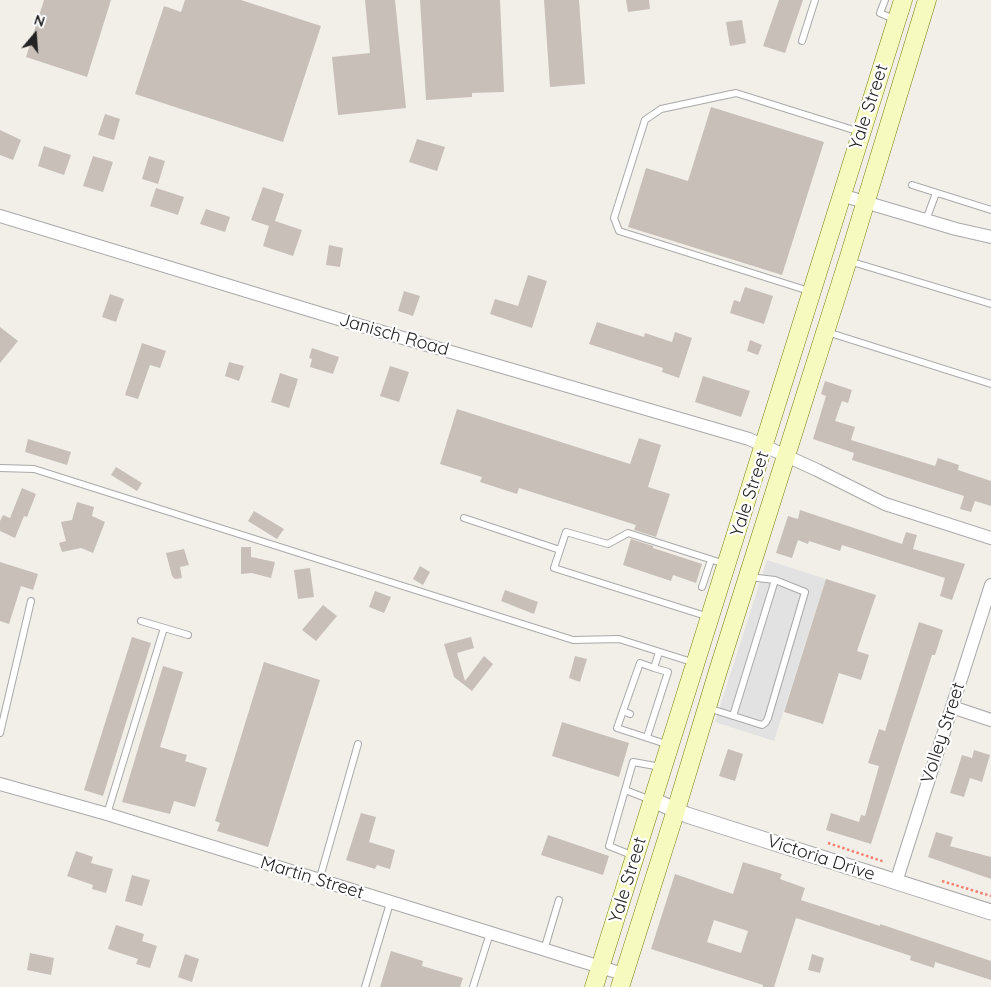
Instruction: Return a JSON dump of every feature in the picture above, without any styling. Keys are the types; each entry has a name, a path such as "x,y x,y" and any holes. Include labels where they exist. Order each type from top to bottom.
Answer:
{"main road":[{"name":"Yale Street","path":"594,987 711,617 719,562 765,446 841,195 903,0"},
{"name":"Yale Street","path":"622,981 706,708 826,332 927,0"},
{"path":"696,664 718,671"}],"street":[{"path":"841,195 991,238"},
{"name":"Janisch Road","path":"0,216 355,324 749,439 885,504 991,538"},
{"name":"Volley Street","path":"896,882 991,585"},
{"path":"952,707 991,720"},
{"name":"Martin Street","path":"0,784 107,814 600,967 622,981"},
{"name":"Victoria Drive","path":"652,800 676,810 991,912"}],"lane":[{"path":"802,41 815,0"},
{"path":"885,0 880,14 897,20"},
{"path":"812,291 619,231 614,218 645,120 661,108 736,93 861,132"},
{"path":"912,185 991,210"},
{"path":"926,220 936,192"},
{"path":"848,260 991,304"},
{"path":"826,332 991,384"},
{"path":"0,468 34,469 573,640 619,639 696,664"},
{"path":"464,518 560,550"},
{"path":"702,587 719,562 628,533 608,544 566,532 554,568 711,617"},
{"path":"706,708 762,725 768,718 805,592 775,580 748,577"},
{"path":"733,716 775,580"},
{"path":"0,733 31,601"},
{"path":"141,621 188,635"},
{"path":"107,814 164,628"},
{"path":"654,668 659,652"},
{"path":"647,738 668,672 640,663 632,697 623,712 617,728 647,738 670,745"},
{"path":"655,686 662,689"},
{"path":"650,702 657,705"},
{"path":"623,712 630,714"},
{"path":"644,719 652,722"},
{"path":"319,881 358,744"},
{"path":"635,856 609,846 633,762 663,768"},
{"path":"625,790 652,800"},
{"path":"544,950 559,900"},
{"path":"365,987 390,903"},
{"path":"473,987 490,933"}],"shaded area":[{"path":"767,560 826,579 774,741 715,722"}],"building":[{"path":"44,0 111,0 87,77 26,57"},
{"path":"185,0 241,0 321,26 283,142 135,94 164,6 181,12"},
{"path":"365,0 395,0 406,108 338,115 332,57 370,53"},
{"path":"420,0 500,0 504,92 472,93 472,97 426,100"},
{"path":"544,0 579,0 585,84 550,87"},
{"path":"626,0 649,0 650,9 628,12"},
{"path":"779,0 803,0 785,53 763,46"},
{"path":"742,20 746,43 730,46 726,22"},
{"path":"711,107 824,142 782,275 628,227 646,168 688,181"},
{"path":"105,114 120,119 114,140 98,135"},
{"path":"0,130 21,140 13,160 0,155"},
{"path":"417,139 445,147 437,171 409,162"},
{"path":"44,146 71,155 64,175 38,166"},
{"path":"93,156 113,162 103,192 83,186"},
{"path":"149,156 165,161 158,184 142,179"},
{"path":"263,187 284,194 275,221 302,230 293,256 263,246 269,226 251,220"},
{"path":"156,188 184,197 178,215 150,206"},
{"path":"206,209 230,217 225,232 200,224"},
{"path":"329,245 343,248 340,267 326,265"},
{"path":"528,275 547,281 532,328 490,314 495,299 518,306"},
{"path":"745,287 773,296 764,324 730,313 734,300 740,302"},
{"path":"404,291 420,296 413,316 398,311"},
{"path":"110,294 124,299 116,322 102,317"},
{"path":"597,322 644,337 645,333 672,342 675,332 692,338 679,378 662,372 663,368 589,344"},
{"path":"0,327 18,341 0,363"},
{"path":"750,340 762,345 758,355 747,351"},
{"path":"142,343 166,351 160,368 150,365 138,399 125,395"},
{"path":"312,348 339,357 333,374 310,367 312,359 309,358"},
{"path":"229,362 244,366 239,381 225,376"},
{"path":"390,366 409,372 399,402 380,396"},
{"path":"280,373 298,379 289,408 271,402"},
{"path":"703,376 750,391 741,417 695,402"},
{"path":"825,381 852,390 848,403 842,401 835,421 855,427 851,440 935,466 938,458 959,465 958,470 991,481 991,506 975,501 971,512 960,509 964,496 852,460 854,453 813,439 826,396 821,394"},
{"path":"457,409 630,464 639,438 661,445 648,487 670,494 656,537 634,530 636,525 519,488 517,494 480,482 482,477 440,464"},
{"path":"28,439 71,452 67,465 25,452"},
{"path":"116,467 142,483 137,491 111,475"},
{"path":"22,488 36,494 27,517 24,516 15,538 0,531 0,521 3,515 10,518"},
{"path":"77,502 94,507 92,516 105,522 93,553 81,548 62,552 59,543 66,541 61,522 72,520"},
{"path":"800,510 902,544 906,532 917,535 913,549 965,564 952,600 940,596 945,578 842,545 840,551 809,541 808,544 798,540 792,558 776,553 788,516 798,519"},
{"path":"254,511 284,529 277,539 248,521"},
{"path":"631,539 702,564 696,583 673,575 671,581 623,565"},
{"path":"241,547 251,547 251,557 275,562 271,578 252,573 241,574"},
{"path":"184,549 189,565 180,567 182,578 175,579 172,576 166,553"},
{"path":"0,562 38,574 33,590 21,586 9,624 0,621"},
{"path":"420,566 430,572 423,585 413,579"},
{"path":"310,568 314,597 298,599 294,570"},
{"path":"826,579 876,595 857,651 869,655 861,680 839,673 823,724 784,712"},
{"path":"505,590 538,602 534,614 501,601"},
{"path":"375,591 391,597 384,613 369,607"},
{"path":"323,605 337,616 316,641 302,630"},
{"path":"919,622 943,630 935,655 932,655 871,844 826,830 831,813 859,822 861,815 865,816 879,766 868,763 879,729 885,731"},
{"path":"132,637 151,643 103,796 84,790"},
{"path":"471,637 474,648 457,653 465,681 484,656 493,664 472,691 454,677 444,644"},
{"path":"575,656 587,659 580,682 569,678"},
{"path":"264,662 320,680 268,847 217,831 220,823 215,821"},
{"path":"163,666 183,672 160,747 187,755 185,761 207,768 195,807 174,801 170,814 122,802"},
{"path":"562,722 629,743 619,777 552,756"},
{"path":"728,749 743,754 735,781 719,776"},
{"path":"974,750 990,755 982,782 970,778 964,797 950,793 962,755 972,758"},
{"path":"361,813 376,817 369,842 395,850 390,869 377,865 375,869 346,860"},
{"path":"936,832 953,837 950,846 991,857 991,879 928,857"},
{"path":"548,835 609,856 603,875 541,855"},
{"path":"76,851 93,857 91,863 113,869 106,893 92,889 93,885 67,876"},
{"path":"743,862 782,874 780,879 805,888 801,900 991,961 991,980 935,962 934,968 910,960 911,956 796,918 774,987 763,987 763,985 651,949 675,874 733,894","holes":["714,920 748,931 741,953 707,942"]},
{"path":"132,875 150,880 142,906 125,901"},
{"path":"116,925 144,934 142,941 157,946 150,968 136,964 138,959 108,949"},
{"path":"391,951 423,961 422,966 463,978 460,987 380,987"},
{"path":"30,953 54,958 51,975 27,970"},
{"path":"185,954 199,959 192,982 178,977"},
{"path":"812,954 824,958 820,973 808,970"}]}
